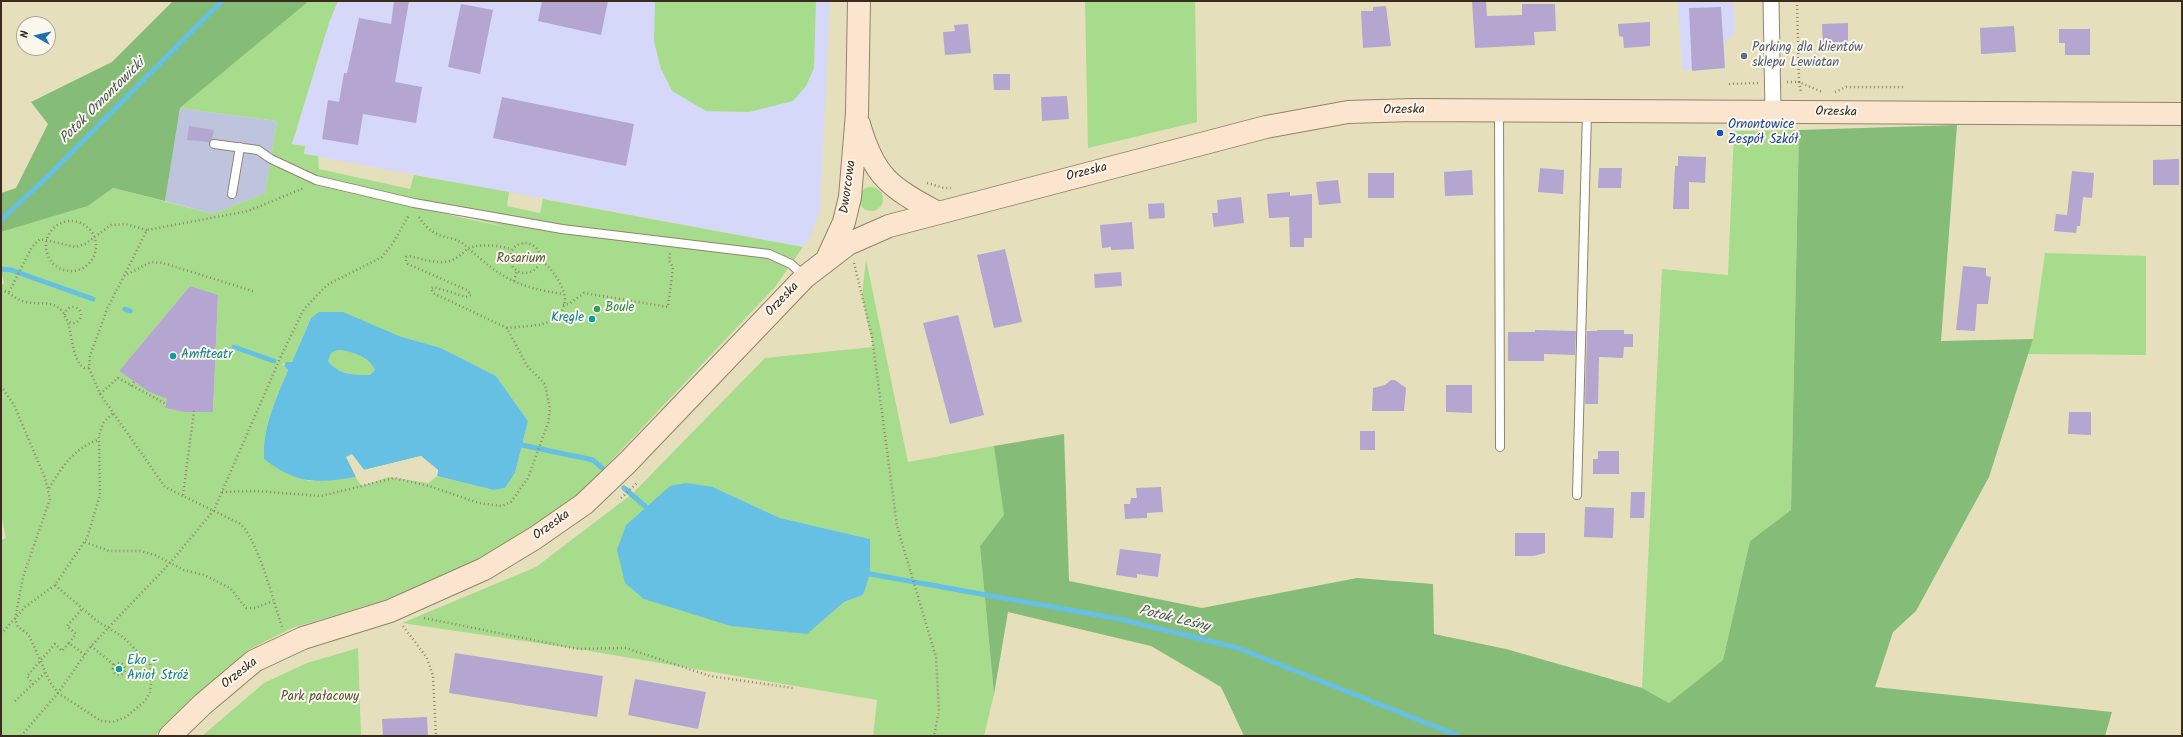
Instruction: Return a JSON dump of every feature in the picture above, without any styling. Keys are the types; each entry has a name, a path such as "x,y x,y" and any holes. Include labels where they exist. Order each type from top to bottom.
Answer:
{"street":[{"name":"Dworcowa","path":"828,257 844,222 851,193 857,113 859,1"},
{"path":"1771,1 1773,112"},
{"name":"Orzeska","path":"170,736 203,704 254,661 303,638 390,611 484,569 535,538 584,504 628,462 805,277 828,257 848,244 879,230 936,212 1266,127 1348,112 1412,110 1773,112 1971,115 2182,114"},
{"name":"Dworcowa","path":"857,113 863,139 872,159 886,180 899,192 936,212"},
{"path":"871,174 886,180 893,208 879,230 857,218 851,193 860,177 871,174"}],"lane":[{"path":"1499,111 1500,447"},
{"path":"1577,495 1587,112"},
{"path":"214,144 258,150 271,159 316,180 414,203 562,229 769,254 791,264 805,277"},
{"path":"232,194 240,147"}],"path":[{"path":"1797,1 1799,82 1828,94"},
{"path":"9,292 36,242 46,239 62,245 76,247 85,244 111,225 125,224 147,230 248,211 299,192 316,180"},
{"path":"922,180 944,188 952,188"},
{"path":"21,736 58,693 91,646 170,563 214,510 282,354 304,309 327,285 382,256 393,243 410,213"},
{"path":"416,213 428,230 436,235 457,240 493,270 514,281 544,291 564,294"},
{"path":"76,221 87,227 94,237 96,244 93,257 84,267 72,271 58,268 49,259 46,252 46,239 49,233 58,224 76,221"},
{"path":"147,230 111,299 90,356 89,368 100,394 159,481 165,487 239,522 246,529 261,564 288,645"},
{"path":"527,241 538,250 540,259 539,264 532,271 522,273 517,271 510,264 512,249 518,243 527,241"},
{"path":"848,244 872,337 897,526 936,657 939,711 934,736"},
{"path":"512,249 487,245 468,248 459,258 451,262 441,263 408,256 406,262 467,290 471,296 466,297 434,286 431,288 433,293 507,328 553,320 561,313 564,294 561,282 552,270 540,259"},
{"path":"563,305 569,304 584,293 668,307 673,267 669,261"},
{"path":"124,276 151,262 163,263 253,291"},
{"path":"514,281 517,271"},
{"path":"1,290 9,292 19,300 56,306 66,316 68,321 75,322 80,319 80,312 77,308 70,308 66,311 66,316 78,361 84,368 89,368"},
{"path":"222,492 256,491 321,496 393,478 429,485 479,503 502,506 511,502 520,491 536,459 550,409 545,384 527,366 507,328"},
{"path":"100,394 118,378 166,404"},
{"path":"131,386 134,382"},
{"path":"1,386 14,406 49,488 48,506 23,577 15,619 18,627 28,634 45,672 58,693 94,717 108,722 126,716 145,701 152,682 150,664 123,637 108,628 55,585"},
{"path":"183,495 194,411"},
{"path":"1,634 25,607 55,585 85,542 93,523 100,495 98,440 103,423 113,413"},
{"path":"49,488 70,457 86,444 98,440"},
{"path":"85,542 108,551 140,551 155,555 184,570 204,575 234,591 244,607 255,608 273,601"},
{"path":"34,684 27,676 54,644 62,651 70,643 76,634 68,626 83,608"},
{"path":"390,611 427,658 432,676 436,736"},
{"path":"422,617 578,649 626,648 710,676 793,688"},
{"path":"70,643 85,655"},
{"path":"91,646 114,665"},
{"path":"118,662 123,664 124,672 121,675 115,674 112,668 114,665 118,662"},
{"path":"16,701 45,672"}],"shaded area":[{"path":"338,1 830,1 820,210 811,236 803,247 304,154 305,146 292,144 329,23"},
{"path":"1678,1 1733,1 1735,33 1724,43 1725,68 1682,70"},
{"path":"180,108 277,121 265,193 213,214 165,201"}],"green space":[{"path":"173,1 309,1 180,108 165,201 113,188 88,206 1,232 1,193 16,188 48,124 31,102 112,62"},
{"name":"Rosarium","path":"309,1 338,1 329,23 292,144 305,146 304,154 318,156 319,169 410,189 414,175 509,192 507,206 540,213 543,199 803,247 775,287 574,500 507,545 476,562 385,600 292,628 248,650 155,736 1,736 1,540 6,538 1,515 1,286 4,283 1,271 1,232 88,206 113,188 213,214 265,193 277,121 180,108","holes":["385,196 510,228 413,207","190,286 218,296 213,412 184,412 165,408 167,399 149,392 119,371","311,318 399,336 441,348 496,376 528,421 515,473 505,488 494,490 437,476 428,483 389,477 361,486 356,477 309,481 264,459 265,436 271,414 288,370 282,364 292,362"]},
{"path":"655,1 816,1 814,68 806,86 793,101 749,112 706,111 672,91 661,69 654,41"},
{"path":"1085,1 1195,1 1197,122 1088,148"},
{"path":"1957,125 1941,341 2033,339 1989,477 1916,611 1893,632 1875,687 2112,712 2105,736 1244,736 1221,687 1151,646 1008,612 994,694 980,546 1004,515 994,446 1064,434 1069,581 1202,608 1357,578 1433,584 1434,634 1506,649 1642,688 1669,703 1723,660 1750,541 1791,510 1799,130"},
{"path":"1799,130 1791,510 1750,541 1723,660 1669,703 1642,688 1662,269 1728,275 1734,131"},
{"path":"871,187 879,191 883,199 879,207 871,211 863,207 859,199 863,191"},
{"path":"2045,253 2146,256 2146,355 2028,354 2033,338"},
{"path":"866,259 908,462 994,446 1005,515 980,546 994,694 984,736 873,736 877,700 578,649 402,623 536,567 632,494 765,358 873,347 862,296","holes":["670,487 713,487 780,518 869,539 863,595 844,602 626,525"]},
{"path":"338,350 349,352 365,358 373,365 375,370 370,375 342,372 332,366 328,361 331,353"},
{"name":"Park pałacowy","path":"358,648 361,736 202,736 264,683 307,663"}],"water":[{"path":"319,312 343,312 399,336 441,348 496,376 528,421 515,473 505,488 494,490 437,476 438,470 421,456 364,470 352,455 347,457 356,477 318,481 298,478 287,474 264,459 265,436 271,414 288,370 284,366 286,362 292,362 311,318","holes":["338,350 354,353 365,358 373,365 375,370 370,375 352,374 342,372 332,366 328,361 331,353"]},
{"path":"686,483 713,487 780,518 870,539 870,574 863,595 844,602 807,634 731,626 644,599 625,583 617,550 626,525 670,486"}],"pier":[{"path":"352,454 364,470 421,456 438,470 437,476 435,477 436,471 421,458 364,472 351,457 349,458 358,477 357,479 346,457"}],"building":[{"path":"394,1 409,1 395,82 422,87 416,123 363,114 358,145 322,139 328,100 339,102 344,73 347,73 359,18 391,24"},
{"path":"542,1 608,1 601,35 538,21"},
{"path":"1472,1 1486,1 1487,16 1522,15 1522,4 1555,4 1556,31 1534,32 1535,45 1475,48"},
{"path":"461,4 493,10 480,74 448,67"},
{"path":"1386,6 1391,46 1363,48 1361,11 1373,11 1373,7"},
{"path":"1721,7 1725,68 1692,71 1689,8"},
{"path":"1650,22 1650,46 1624,48 1623,37 1619,36 1618,24"},
{"path":"1848,23 1848,49 1823,49 1822,24"},
{"path":"968,24 971,53 945,55 943,32 955,31 954,25"},
{"path":"2014,26 2016,52 1981,54 1980,28"},
{"path":"2059,29 2090,29 2090,55 2065,55 2065,43 2059,43"},
{"path":"993,74 1010,74 1010,90 994,90"},
{"path":"1067,96 1069,119 1042,121 1041,97"},
{"path":"502,97 634,124 626,166 493,138"},
{"path":"189,126 214,130 212,139 209,142 187,140"},
{"path":"1678,156 1706,157 1705,183 1689,182 1689,209 1673,209 1675,166 1678,166"},
{"path":"2179,159 2179,185 2153,185 2153,160"},
{"path":"1540,168 1564,170 1563,194 1538,192"},
{"path":"1599,168 1622,168 1621,188 1598,188"},
{"path":"1472,170 1473,195 1445,196 1444,172"},
{"path":"2072,171 2094,173 2092,198 2083,197 2080,226 2077,226 2076,233 2054,231 2056,214 2067,215"},
{"path":"1368,173 1394,173 1394,198 1368,198"},
{"path":"1338,180 1341,203 1319,205 1316,182"},
{"path":"1290,192 1290,196 1312,194 1312,238 1304,238 1304,247 1290,247 1289,217 1269,218 1267,194"},
{"path":"1241,197 1244,223 1214,227 1212,213 1218,213 1217,200"},
{"path":"1164,203 1165,218 1149,219 1148,204"},
{"path":"1132,222 1134,249 1111,250 1111,247 1102,248 1100,225"},
{"path":"1005,249 1022,322 994,328 977,255"},
{"path":"1963,266 1986,268 1986,276 1991,277 1988,304 1977,304 1975,331 1956,330"},
{"path":"1121,272 1122,286 1095,288 1094,274"},
{"name":"Amfiteatr","path":"190,286 218,295 213,412 184,412 165,408 167,399 149,392 119,371"},
{"path":"958,315 984,415 950,424 923,323"},
{"path":"1535,330 1576,331 1575,355 1544,354 1544,361 1508,361 1508,332 1535,332"},
{"path":"1624,330 1624,334 1633,334 1633,347 1624,347 1623,358 1599,357 1598,404 1585,404 1587,331"},
{"path":"1391,380 1395,380 1406,388 1404,411 1372,411 1373,388 1385,385"},
{"path":"1446,385 1472,385 1472,413 1446,412"},
{"path":"2069,412 2091,412 2091,435 2068,434"},
{"path":"1360,431 1375,431 1375,450 1360,450"},
{"path":"1598,451 1619,451 1619,474 1593,474 1593,459 1598,459"},
{"path":"1161,487 1163,512 1147,513 1147,518 1125,519 1124,504 1130,504 1131,498 1137,498 1136,488"},
{"path":"1631,492 1645,492 1644,518 1630,518"},
{"path":"1585,507 1614,508 1613,538 1584,537"},
{"path":"1515,533 1545,533 1545,553 1534,556 1515,556"},
{"path":"1120,549 1161,554 1158,577 1137,574 1137,578 1116,575"},
{"path":"455,653 603,676 597,717 449,693"},
{"path":"635,679 706,692 698,729 628,715"},
{"path":"427,717 428,736 383,736 382,719"}],"waterway":[{"name":"Potok Ornontowicki","path":"1,220 43,181 222,1"},
{"path":"1,269 11,270 93,299"},
{"path":"125,309 130,311"},
{"path":"234,347 274,361"},
{"path":"517,444 593,460 602,468"},
{"path":"624,488 645,506"},
{"name":"Potok Leśny","path":"870,574 1120,619 1238,648 1459,736"}],"place":[{"name":"Parking dla klientów sklepu Lewiatan","path":"1744,56"},
{"name":"Ornontowice Zespół Szkół","path":"1720,133"},
{"name":"Boule","path":"597,309"},
{"name":"Kręgle","path":"592,319"},
{"name":"Amfiteatr","path":"173,356"},
{"name":"Eko - Anioł Stróż","path":"119,669"}]}
